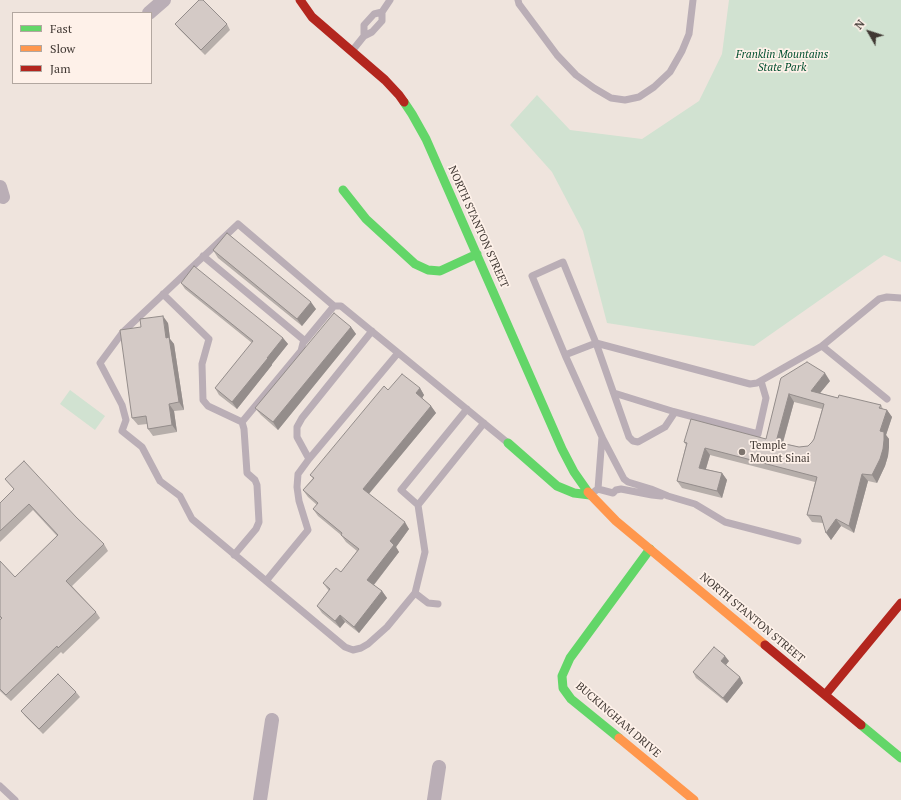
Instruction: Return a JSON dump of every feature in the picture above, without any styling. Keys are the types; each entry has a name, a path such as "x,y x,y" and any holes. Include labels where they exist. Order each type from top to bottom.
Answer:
{"street":[{"path":"150,12 164,0"},
{"name":"NORTH STANTON STREET","path":"300,0 324,28 385,80 399,95 412,114 426,139 562,449 574,472 590,495 616,522 901,758"},
{"path":"343,190 366,219 415,264 421,267 428,270 440,271 477,254"},
{"path":"508,443 557,486 574,493 590,495"},
{"name":"BUCKINGHAM DRIVE","path":"650,549 570,658 562,676 563,688 571,699 694,800"},
{"path":"825,695 901,603"},
{"path":"260,800 272,720"},
{"path":"434,800 439,767"}],"lane":[{"path":"352,51 364,36 372,32 382,21 382,12 390,0"},
{"path":"518,0 519,4 557,55 576,75 611,98 625,100 639,97 654,87 670,72 682,51 689,34 693,0"},
{"path":"364,36 364,25 374,14 382,12"},
{"path":"467,409 401,490 418,505 425,552 415,593 379,635 368,644 353,650 346,646 234,555 192,519 180,496 160,481 142,447 122,431 126,420 122,405 100,363 122,332 238,224 334,306 341,306 372,331 398,353 467,409 508,443"},
{"path":"203,256 305,341"},
{"path":"675,412 665,427 638,442 633,441 629,437 596,343 563,262 532,276 565,355 602,437 624,479 628,482 695,504 725,522 798,541"},
{"path":"163,294 209,339 202,364 203,400 208,406 242,422 244,429 247,474 255,480 257,485 259,522 256,529 234,555"},
{"path":"565,355 596,343 750,384 757,383 822,346 880,299 887,297 901,298"},
{"path":"242,422 301,351 303,343 334,306"},
{"path":"309,459 297,437 297,427 302,418 372,331"},
{"path":"822,346 887,399"},
{"path":"266,581 308,530 299,501 297,487 298,474 398,353"},
{"path":"614,393 675,412 758,434 766,398 761,381"},
{"path":"418,505 484,423"},
{"path":"590,495 598,489 602,437"},
{"path":"598,489 613,493 616,490 621,489 652,496 668,496"},
{"path":"415,593 428,603 438,604"},
{"path":"0,786 15,800"}],"green space":[{"name":"Franklin Mountains State Park","path":"729,0 901,0 901,262 884,255 754,346 607,323 583,231 552,172 510,125 537,95 570,130 642,139 699,101 722,54"},
{"path":"70,390 105,416 95,430 60,404"}],"building":[{"path":"199,0 203,0 227,24 201,50 175,24"},
{"path":"227,233 311,302 297,319 213,250"},
{"path":"194,266 283,338 232,402 215,388 253,341 181,283"},
{"path":"334,313 351,327 273,422 255,408"},
{"path":"163,316 166,338 169,337 179,402 169,404 172,425 148,429 146,416 132,418 120,330 141,327 140,319"},
{"name":"Temple Mount Sinai","path":"807,362 825,373 811,391 838,398 839,395 881,405 879,408 887,410 880,431 884,432 884,440 880,459 872,475 862,474 849,526 836,519 826,533 821,516 807,515 817,477 705,448 699,468 722,473 717,491 677,481 687,443 684,442 691,419 766,439 781,378","holes":["789,394 824,404 814,439 808,446 799,447 776,442"]},
{"path":"402,374 420,388 416,393 431,406 363,489 405,522 390,541 394,545 367,580 382,591 354,627 340,615 335,621 317,606 330,589 323,583 336,568 341,572 359,549 341,535 342,533 313,509 318,503 303,490 314,478 310,475 384,386 388,390"},
{"path":"24,461 76,517 104,544 66,581 96,612 58,648 57,646 6,695 0,689 0,620 2,618 0,616 0,561 15,577 58,535 29,504 0,531 0,503 14,489 5,479"},
{"path":"714,647 725,656 721,661 740,677 723,698 693,672"},
{"path":"58,674 76,692 39,729 21,711"}],"traffic: fast":[{"path":"404,102 426,139 562,449 574,472 588,492"},
{"path":"343,190 366,219 415,264 428,270 440,271 477,254"},
{"path":"508,443 557,486 574,493 590,495"},
{"path":"619,738 571,699 563,688 562,676 570,658 650,549"},
{"path":"861,725 901,758"}],"traffic: slow":[{"path":"588,492 616,521 765,645"},
{"path":"619,738 694,800"}],"traffic: jam":[{"path":"300,0 312,17 385,80 404,102"},
{"path":"825,695 901,603"},
{"path":"765,645 861,725"}],"place":[{"name":"Temple Mount Sinai","path":"742,452"}]}
